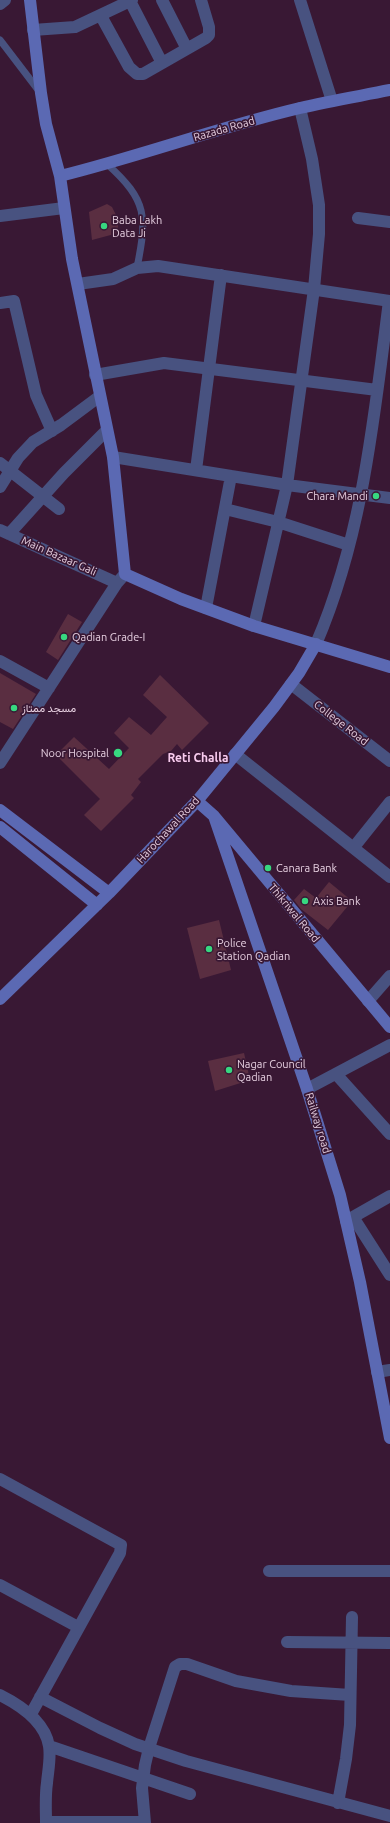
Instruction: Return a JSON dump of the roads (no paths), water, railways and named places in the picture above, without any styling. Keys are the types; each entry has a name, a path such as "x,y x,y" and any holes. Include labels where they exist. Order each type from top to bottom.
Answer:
{"main road":[{"path":"30,0 46,124 60,176 72,259 113,457 121,578 254,626 390,667"},
{"name":"Razada Road","path":"60,176 107,164 154,149 300,108 390,90"},
{"name":"Harochawal Road","path":"0,999 109,894 196,801 291,684 316,644"},
{"name":"Thikriwal Road","path":"196,801 214,816 390,1027"},
{"path":"0,810 109,894"},
{"name":"Railway road","path":"214,816 308,1089 340,1195 349,1219 390,1438"},
{"path":"0,827 97,905"}],"street":[{"path":"0,4 5,0"},
{"path":"33,30 75,27 107,9 131,0 162,63"},
{"path":"162,0 187,49"},
{"path":"107,9 129,68 143,74 209,35 209,27 200,0"},
{"path":"300,0 332,101"},
{"path":"254,626 287,485 314,290 319,234 319,204 312,159 300,108"},
{"path":"0,216 64,208"},
{"path":"358,218 390,222"},
{"path":"78,284 113,278 137,268 158,266 390,301 362,494 330,609 316,644"},
{"path":"196,470 221,276"},
{"path":"0,303 14,301 36,395 52,431"},
{"path":"95,375 164,363 301,382 377,390"},
{"path":"0,487 18,458 33,442 52,431 100,396"},
{"path":"4,532 107,430"},
{"path":"113,457 287,485 390,498"},
{"path":"0,463 59,508"},
{"path":"206,608 231,476"},
{"path":"225,509 278,522 349,545"},
{"name":"Main Bazaar Gali","path":"4,532 121,578"},
{"path":"0,763 121,578"},
{"path":"0,661 49,688"},
{"name":"College Road","path":"291,684 390,762"},
{"path":"235,754 390,877"},
{"path":"354,847 390,802"},
{"path":"368,1001 390,976"},
{"path":"308,1089 390,1045"},
{"path":"336,1074 390,1134"},
{"path":"390,1196 349,1219 390,1275"},
{"path":"377,1372 390,1370"},
{"path":"0,1478 121,1545 120,1553 31,1714"},
{"path":"269,1571 390,1571"},
{"path":"0,1585 78,1627"},
{"path":"338,1803 346,1759 350,1695 352,1617"},
{"path":"287,1642 390,1643"},
{"path":"0,1695 16,1703 31,1714 46,1736 49,1746 49,1763 46,1784 46,1823 145,1823 142,1788 149,1748 172,1672 175,1667 180,1664 187,1664 236,1681 291,1691 350,1695"},
{"path":"40,1697 100,1728 186,1761 390,1816"},
{"path":"49,1746 190,1794"}],"lane":[{"path":"0,40 41,93"},
{"path":"107,164 131,189 142,208 144,229 137,268"}],"place":[{"name":"Baba Lakh Data Ji","path":"104,226"},
{"name":"Chara Mandi","path":"376,496"},
{"name":"Qadian Grade-I","path":"64,637"},
{"name":"مسجد ممتاز","path":"14,708"},
{"name":"Noor Hospital","path":"118,753"},
{"name":"Canara Bank","path":"268,868"},
{"name":"Axis Bank","path":"305,901"},
{"name":"Police Station Qadian","path":"209,949"},
{"name":"Nagar Council Qadian","path":"229,1070"}],"district":[{"name":"Reti Challa","path":"198,758"}]}
